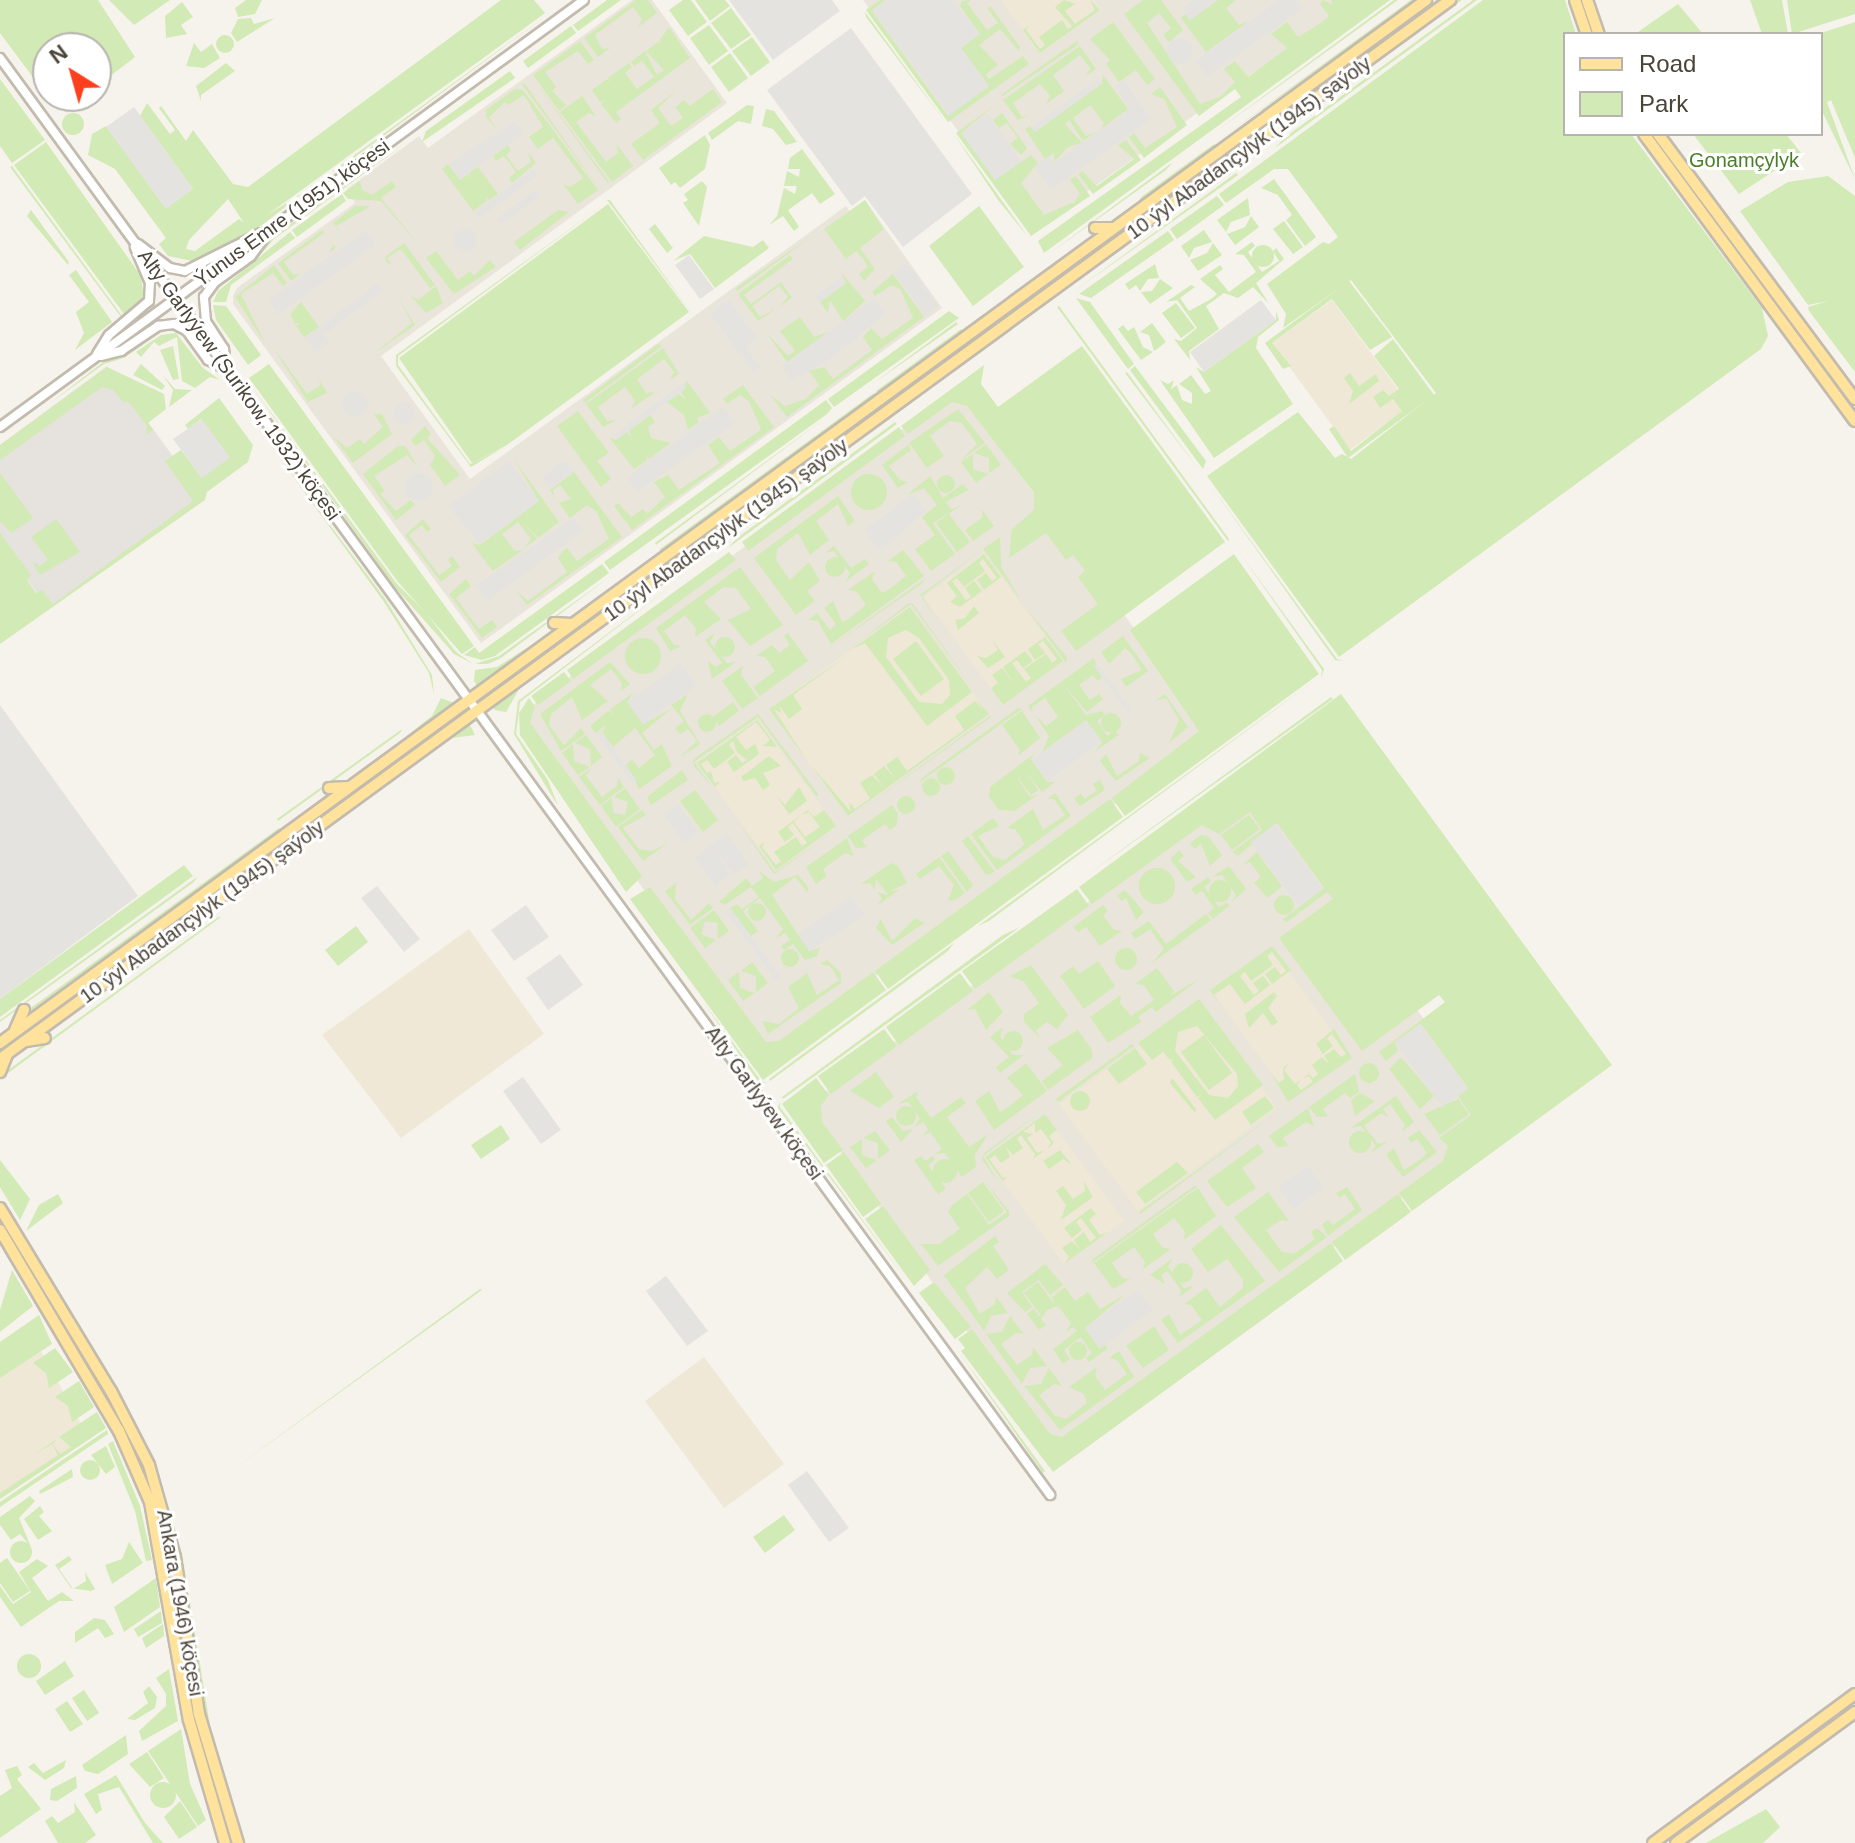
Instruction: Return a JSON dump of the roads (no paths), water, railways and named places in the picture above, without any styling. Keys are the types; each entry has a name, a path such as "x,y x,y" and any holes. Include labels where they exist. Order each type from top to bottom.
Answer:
{"main road":[{"name":"10 ýyl Abadançylyk (1945) şaýoly","path":"1,1042 1426,0"},
{"name":"10 ýyl Abadançylyk (1945) şaýoly","path":"4,1056 1450,0"},
{"path":"1575,0 1586,32"},
{"path":"1587,0 1598,32"},
{"path":"1268,116 1276,127"},
{"path":"1645,136 1855,421"},
{"path":"1659,136 1855,399"},
{"path":"1132,215 1134,199"},
{"path":"1142,226 1156,227"},
{"path":"1095,228 1114,228"},
{"path":"1117,256 1121,241"},
{"path":"587,613 592,595"},
{"path":"554,623 572,624"},
{"path":"598,623 613,624"},
{"path":"577,650 580,637"},
{"path":"364,776 373,756"},
{"path":"377,784 393,786"},
{"path":"329,788 350,787"},
{"path":"354,801 354,815"},
{"path":"14,1033 24,1010"},
{"path":"24,1042 45,1038"},
{"path":"0,1072 4,1056"},
{"name":"Ankara (1946) köçesi","path":"0,1208 114,1397 149,1465 175,1557 201,1723 238,1843"},
{"name":"Ankara (1946) köçesi","path":"0,1230 119,1431 150,1502 189,1720 225,1843"},
{"path":"1653,1843 1855,1694"},
{"path":"1676,1843 1855,1712"}],"street":[{"name":"Ýunus Emre (1951) köçesi","path":"0,427 584,0"},
{"name":"Alty Garlyýew (Surikow, 1932) köçesi","path":"0,58 477,712"},
{"path":"134,242 170,268 185,271 203,266 239,239 269,230"},
{"path":"227,370 224,349 206,321 204,297 215,282 251,256 269,230"},
{"path":"96,357 109,335 149,301 150,283 138,264 134,242"},
{"path":"96,357 121,351 154,328 174,324 187,331 208,360 227,370"},
{"name":"Alty Garlyýew köçesi","path":"477,712 1050,1495"}],"park label":[{"name":"Gonamçylyk","path":"1744,160"}]}
